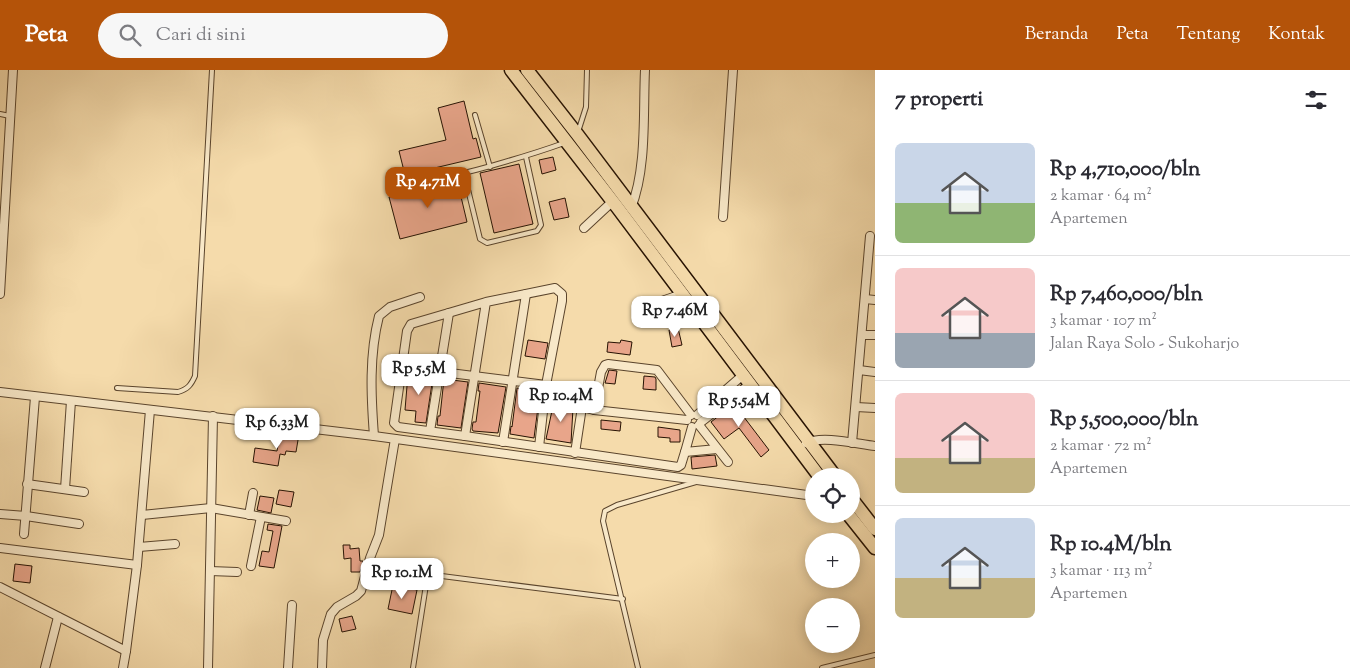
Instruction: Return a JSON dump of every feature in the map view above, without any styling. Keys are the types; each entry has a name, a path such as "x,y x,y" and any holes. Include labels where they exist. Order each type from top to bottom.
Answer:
{"main road":[{"path":"511,70 566,142 621,203 830,468"},
{"path":"527,70 577,134 681,293 813,468"},
{"path":"566,142 577,134"},
{"path":"860,510 875,529"},
{"path":"855,523 875,548"}],"street":[{"path":"0,294 4,161 10,116 13,70"},
{"path":"584,228 621,203 636,197 641,161 645,70"},
{"path":"722,217 733,70"},
{"path":"852,443 865,299 871,260 870,236"},
{"path":"538,447 546,385 562,294 555,288 486,302 413,323 409,326 394,424 398,427 575,453 678,467 682,465 694,421 746,380"},
{"path":"503,442 526,294"},
{"path":"374,436 371,389 379,316 390,307 420,297"},
{"path":"865,299 875,300"},
{"path":"465,436 486,302"},
{"path":"430,431 449,312"},
{"path":"862,334 875,335"},
{"path":"594,410 601,372 608,364 657,370 694,421 728,462"},
{"path":"402,367 546,385 582,407 594,410 694,421"},
{"path":"859,370 875,372"},
{"path":"0,392 374,436 805,495"},
{"path":"24,534 35,396"},
{"path":"65,489 71,401"},
{"path":"575,453 582,407"},
{"path":"856,407 875,408"},
{"path":"123,668 142,515 150,410"},
{"path":"208,668 213,416"},
{"path":"322,668 323,640 331,614 337,607 361,591 370,558 379,535 395,439"},
{"path":"798,447 810,441 828,440 875,446"},
{"path":"685,452 717,449"},
{"path":"27,484 84,492"},
{"path":"249,515 253,493"},
{"path":"142,515 211,508 286,521"},
{"path":"0,514 79,524"},
{"path":"251,566 261,517"},
{"path":"138,547 175,544"},
{"path":"0,548 135,564"},
{"path":"210,571 237,572"},
{"path":"0,587 126,651"},
{"path":"288,668 292,605"},
{"path":"45,668 58,617"}],"lane":[{"path":"117,388 178,392 186,390 192,385 195,376 212,70"},
{"path":"577,134 586,106 587,70"},
{"path":"0,114 10,116"},
{"path":"475,115 490,167"},
{"path":"413,186 526,157 566,142"},
{"path":"464,173 482,242 487,243 537,231 541,225 526,157"},
{"path":"638,307 681,293"},
{"path":"638,668 603,521 605,511 617,505 703,480"},
{"path":"413,668 426,585 434,575 623,599"},
{"path":"822,668 875,655"}],"building":[{"path":"464,101 473,139 476,138 481,157 405,175 399,151 446,140 438,108"},
{"path":"553,157 556,170 542,174 539,160"},
{"path":"519,164 533,224 494,233 480,173"},
{"path":"457,180 467,222 400,239 389,197"},
{"path":"565,198 569,217 554,220 549,202"},
{"path":"678,328 682,345 672,347 669,330"},
{"path":"528,340 548,343 545,359 525,356"},
{"path":"621,340 632,342 630,355 607,352 608,342 620,343"},
{"path":"609,370 617,371 615,384 605,383"},
{"path":"408,374 433,377 426,423 415,422 416,411 405,410"},
{"path":"644,376 655,377 656,390 643,389"},
{"path":"444,379 468,382 461,428 437,425 438,416 440,416"},
{"path":"479,383 506,387 498,433 473,431 472,429 473,422 476,422 480,391 478,391"},
{"path":"517,388 540,392 534,438 510,434"},
{"path":"554,401 563,402 573,408 571,443 546,439"},
{"path":"734,404 769,450 761,457 739,428 724,439 711,422"},
{"path":"601,420 621,422 620,431 601,429"},
{"path":"658,427 680,430 680,442 670,442 670,438 658,437"},
{"path":"291,433 299,434 296,452 286,451 285,455 280,454 278,466 253,462 255,448 277,451 280,434 291,435"},
{"path":"715,455 717,466 692,469 691,457"},
{"path":"279,490 294,492 291,507 276,504"},
{"path":"260,496 274,498 271,513 257,510"},
{"path":"268,524 282,526 274,568 259,566 262,551 269,552 273,531 267,530"},
{"path":"343,545 350,545 350,549 359,548 360,561 363,561 360,572 351,572 351,558 344,559"},
{"path":"15,564 32,566 30,583 13,581"},
{"path":"393,585 417,590 412,614 388,609"},
{"path":"352,616 356,629 342,632 339,619"}]}
